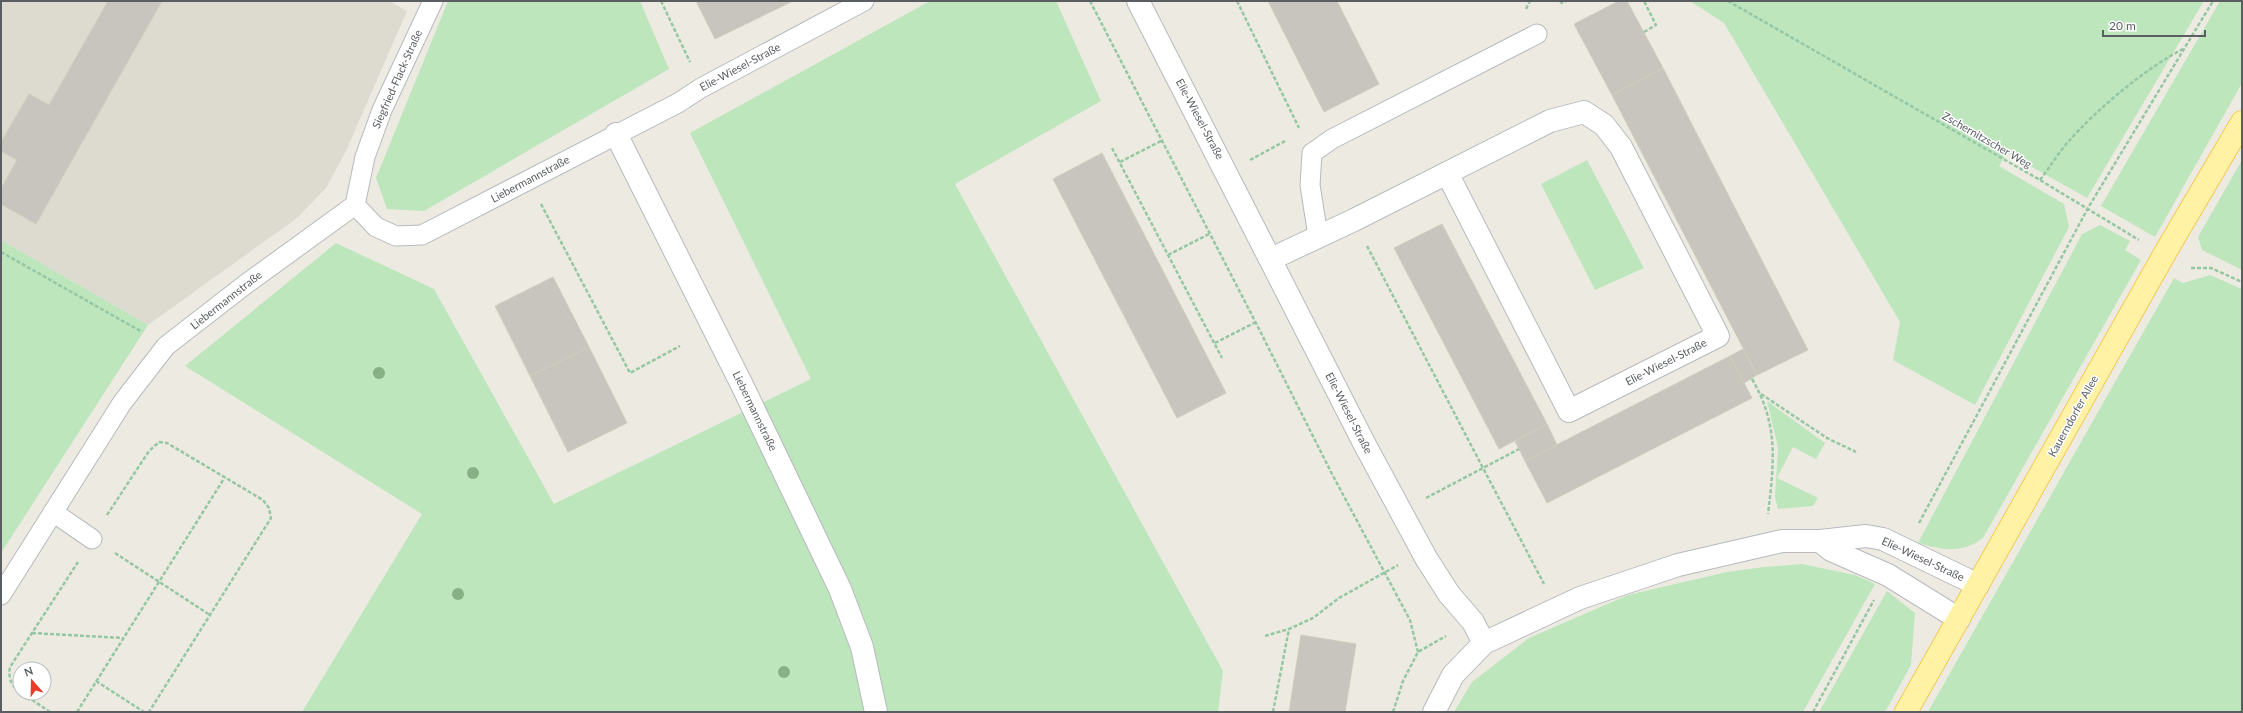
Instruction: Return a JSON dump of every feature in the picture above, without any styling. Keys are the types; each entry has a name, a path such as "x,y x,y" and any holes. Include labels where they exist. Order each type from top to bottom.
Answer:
{"main road":[{"name":"Kauerndorfer Allee","path":"1906,712 2165,253 2242,122"}],"street":[{"name":"Elie-Wiesel-Straße","path":"1138,1 1401,512 1426,558 1449,594 1473,622 1484,643"},
{"name":"Elie-Wiesel-Straße","path":"1271,259 1354,220 1447,173 1550,121 1584,112 1604,125 1621,147 1718,336 1569,411 1447,173"},
{"name":"Liebermannstraße","path":"616,134 743,387 840,589 862,647 876,712"},
{"name":"Elie-Wiesel-Straße","path":"1434,712 1453,675 1484,643 1580,598 1678,565 1782,541 1820,541 1866,536 1883,539 1978,585"},
{"path":"1820,541 1832,550 1888,575 1959,619"}],"lane":[{"name":"Siegfried-Flack-Straße","path":"354,205 365,157 382,110 433,1"},
{"name":"Elie-Wiesel-Straße","path":"616,134 678,103 701,88 864,1"},
{"path":"1318,236 1310,185 1312,154 1332,139 1538,34"},
{"name":"Liebermannstraße","path":"1,595 122,403 166,346 246,284 354,205 376,227 396,236 422,234 616,134"},
{"path":"53,512 92,539"}],"path":[{"path":"661,1 701,88"},
{"path":"1090,1 1209,234 1256,322 1332,474 1410,620 1418,652"},
{"path":"1237,1 1312,154"},
{"path":"1560,1 1562,3 1566,1"},
{"path":"1644,1 1656,25 1644,32"},
{"name":"Zschernitzscher Weg","path":"1728,1 2190,268 2211,268 2242,282"},
{"path":"1904,549 2088,208 2213,1"},
{"path":"2040,180 2069,141 2105,106 2136,81 2184,48"},
{"path":"1227,172 1301,132"},
{"path":"1120,162 1161,140"},
{"path":"1112,148 1222,358"},
{"path":"527,179 630,373 680,346"},
{"path":"1354,220 1546,587"},
{"path":"1168,255 1209,234"},
{"path":"1,252 166,346"},
{"path":"1215,343 1256,322"},
{"path":"1752,379 1760,394 1772,438 1774,464 1768,517"},
{"path":"1760,394 1768,396 1828,438 1856,452"},
{"path":"14,661 149,451 159,442 167,443 263,500 269,508 271,518 149,712"},
{"path":"1401,512 1519,449"},
{"path":"77,712 225,477"},
{"path":"92,539 210,615"},
{"path":"1265,636 1289,629 1313,618 1339,598 1384,572"},
{"path":"1813,712 1888,575"},
{"path":"1393,712 1403,681 1418,652 1473,622"},
{"path":"1273,712 1289,629"},
{"path":"32,633 124,638"},
{"path":"12,664 9,676 12,683"},
{"path":"96,681 144,712"},
{"path":"34,701 50,712"}],"shaded area":[{"path":"1,1 389,1 407,11 346,151 326,188 297,218 148,325 1,240"}],"green space":[{"path":"448,1 640,1 669,69 424,211 387,209 376,178"},
{"path":"930,1 1056,1 1101,101 955,184 1223,671 1218,712 302,712 422,514 185,366 336,243 434,289 554,504 811,379 690,133"},
{"path":"1690,1 2204,1 2087,198 2007,153 1999,166 2064,204 2069,227 1975,405 1893,360 1900,322 1724,23"},
{"path":"2220,1 2242,1 2242,83 2155,237 2101,206"},
{"path":"1587,160 1644,268 1595,290 1541,184"},
{"path":"2242,160 2242,270 2202,250 2198,237"},
{"path":"2100,225 2130,241 2125,250 2141,260 1983,538 1967,547 1952,549 1944,549 1918,543 2082,234"},
{"path":"1,240 148,325 1,553"},
{"path":"2210,275 2242,289 2242,712 1928,712 2174,278 2183,283"},
{"path":"1767,401 1825,443 1816,459 1793,447 1777,478 1818,498 1813,506 1778,509 1775,497 1778,448"},
{"path":"1802,564 1855,575 1875,584 1803,712 1454,712 1472,682 1529,638 1628,595 1727,572"},
{"path":"1887,591 1915,613 1911,665 1885,712 1819,712"}],"building":[{"path":"108,1 162,1 36,224 1,204 1,189 17,160 1,151 1,142 29,94 49,105"},
{"path":"696,1 793,1 715,39"},
{"path":"1268,1 1337,1 1379,84 1324,112"},
{"path":"1619,1 1627,1 1663,68 1612,95 1574,24"},
{"path":"1663,68 1808,350 1757,375 1612,95"},
{"path":"1102,153 1226,393 1177,418 1053,179"},
{"path":"1442,224 1547,424 1499,449 1394,248"},
{"path":"553,277 589,347 530,376 495,306"},
{"path":"589,347 627,423 568,452 530,376"},
{"path":"1743,349 1757,375 1744,383 1730,356"},
{"path":"1730,356 1752,398 1547,503 1525,461"},
{"path":"1547,424 1557,445 1525,461 1515,441"},
{"path":"1301,635 1356,644 1345,712 1289,712"}]}
